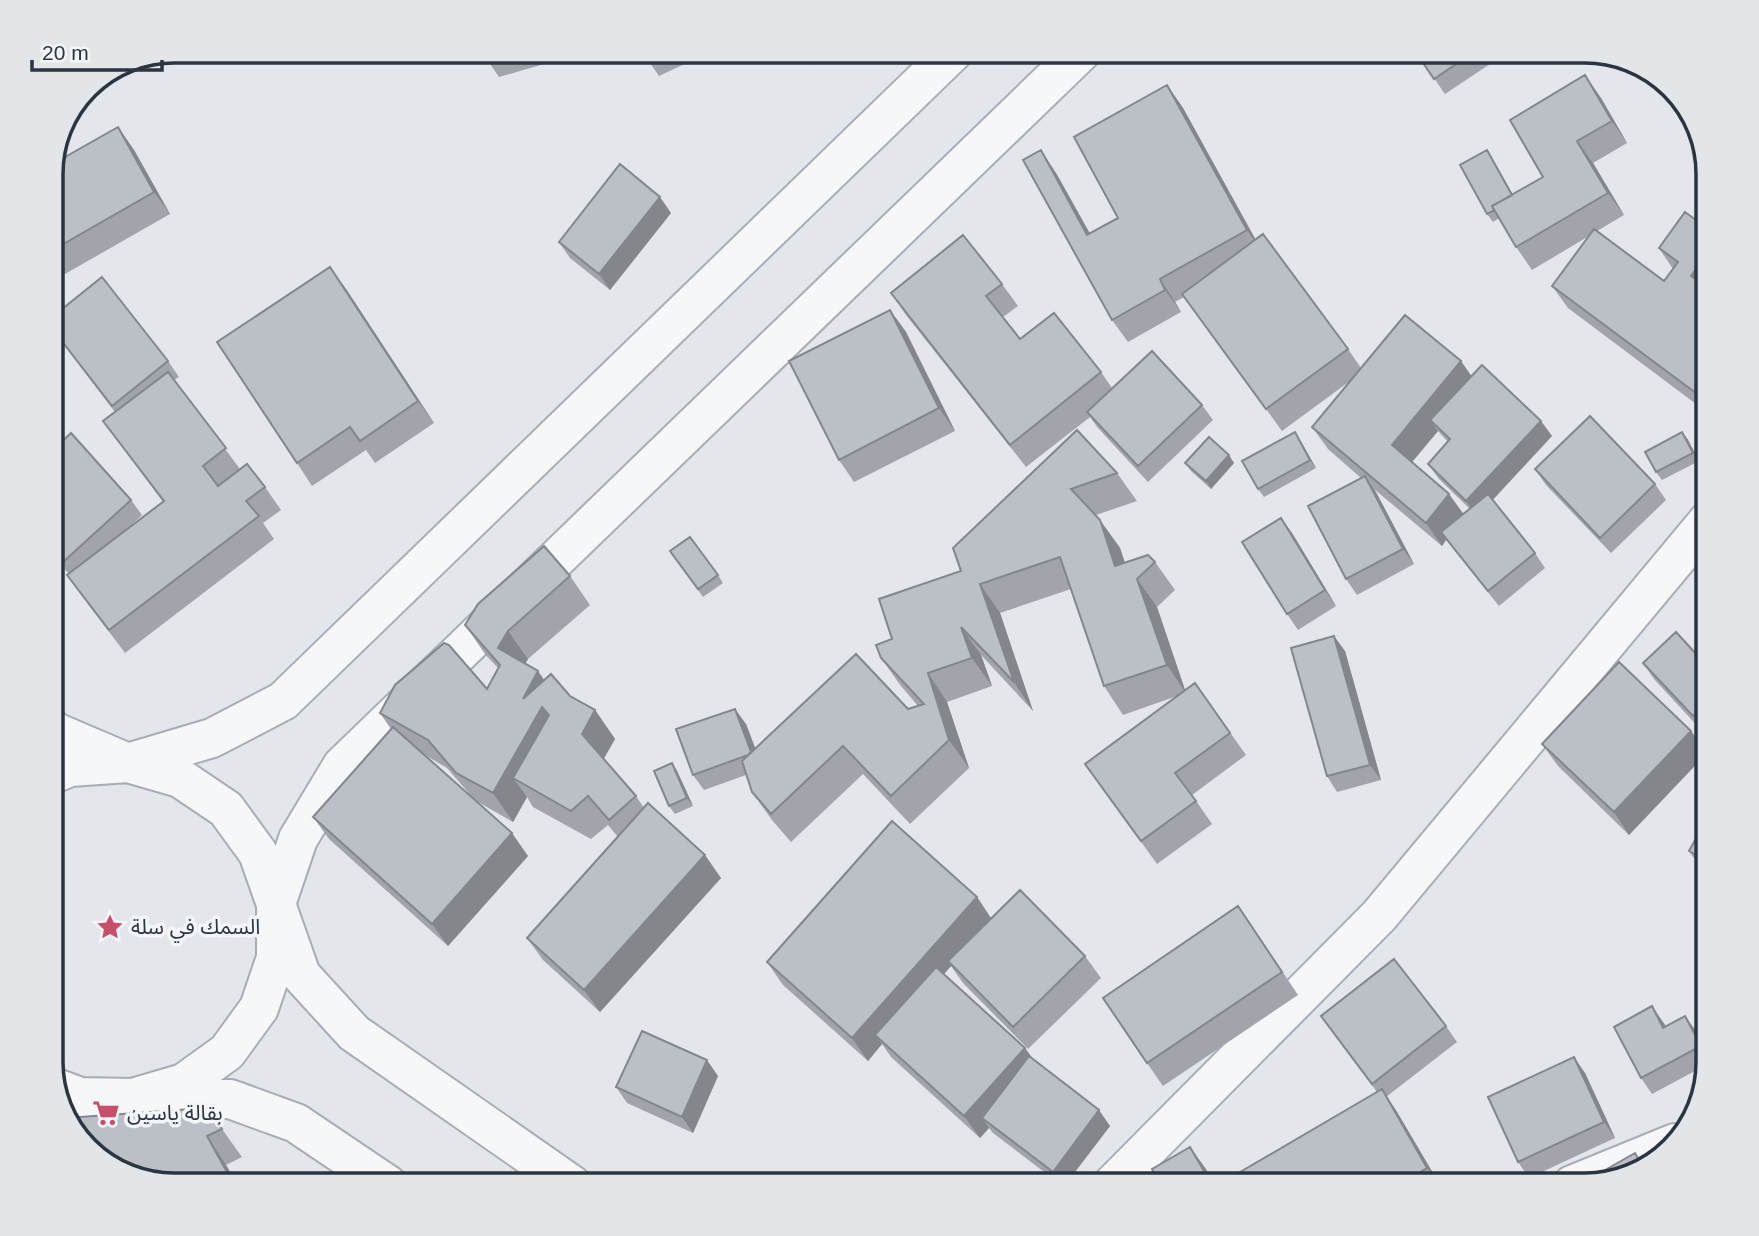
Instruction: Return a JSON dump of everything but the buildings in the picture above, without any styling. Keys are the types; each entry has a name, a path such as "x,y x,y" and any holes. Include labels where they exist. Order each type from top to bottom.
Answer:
{"street":[{"path":"63,770 70,767 128,763 212,738 283,701 942,63"},
{"path":"133,1098 184,1083 227,1052 259,1009 275,958 276,904 298,839 342,766 1070,63"},
{"path":"1124,1173 1379,916 1696,535"},
{"path":"63,735 128,763 180,778 226,809 258,853 301,975 354,1033 555,1173"},
{"path":"68,1096 230,1099 296,1123 370,1173"},
{"path":"1609,1170 1645,1155"}],"place":[{"name":"السمك في سلة","path":"110,927"},
{"name":"بقالة ياسين","path":"106,1113"}]}
